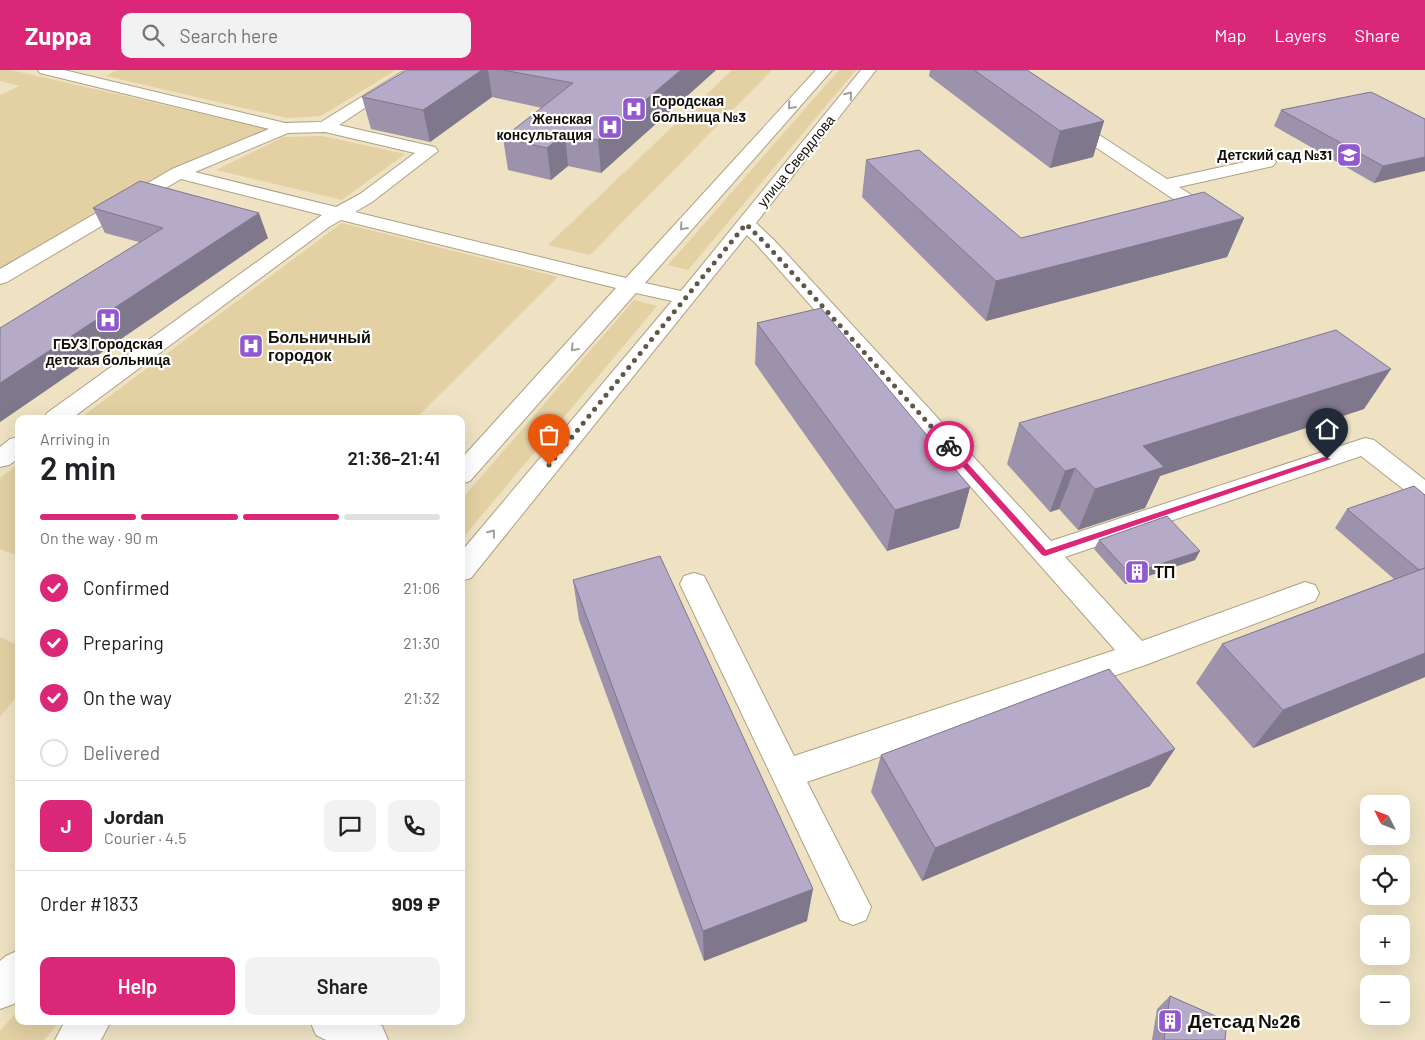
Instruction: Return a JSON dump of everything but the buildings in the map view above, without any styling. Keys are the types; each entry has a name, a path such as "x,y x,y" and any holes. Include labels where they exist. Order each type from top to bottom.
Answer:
{"street":[{"path":"45,70 285,128 325,127 429,151 366,198 322,223 60,415"},
{"path":"81,79 100,70"},
{"path":"325,127 414,70"},
{"path":"465,471 824,70"},
{"name":"улица Свердлова","path":"465,566 686,298 869,70"},
{"path":"1055,114 1164,184 1202,211 1174,218"},
{"path":"0,278 178,173 285,128"},
{"path":"1164,184 1267,162"},
{"path":"178,173 686,298"},
{"path":"746,224 773,251 1137,655"},
{"path":"1045,553 1365,446 1425,493"},
{"path":"0,459 15,448"},
{"path":"694,584 853,907"},
{"path":"786,774 1137,655 1305,593"},
{"path":"0,990 15,973"},
{"path":"75,1040 88,1025"},
{"path":"338,1025 368,1040"}],"shaded area":[{"path":"0,70 11,70 269,129 167,171 0,269 0,95 20,86 0,81"},
{"path":"117,70 396,70 321,116 287,118 106,76"},
{"path":"732,70 772,70 590,255 548,245"},
{"path":"839,70 856,70 688,270 668,265"},
{"path":"322,136 405,154 342,200 216,170 284,137"},
{"path":"342,223 558,277 419,415 84,415"},
{"path":"634,300 657,306 465,535 465,495"},
{"path":"15,467 15,555 0,549 0,478"},
{"path":"0,637 15,644 15,698 0,717"},
{"path":"15,1014 15,1025 57,1025 44,1040 0,1040 0,1031"}],"way so far":[{"path":"549,465 746,224 949,446"}],"place":[{"name":"Городская больница №3","path":"634,109"},
{"name":"Женская консультация","path":"610,127"},
{"name":"Детский сад №31","path":"1349,155"},
{"name":"ГБУЗ Городская детская больница","path":"108,320"},
{"name":"Больничный городок","path":"251,346"},
{"name":"ТП","path":"1137,572"},
{"name":"Детсад №26","path":"1170,1021"}],"route":[{"path":"949,446 1045,553 1327,459"}]}
